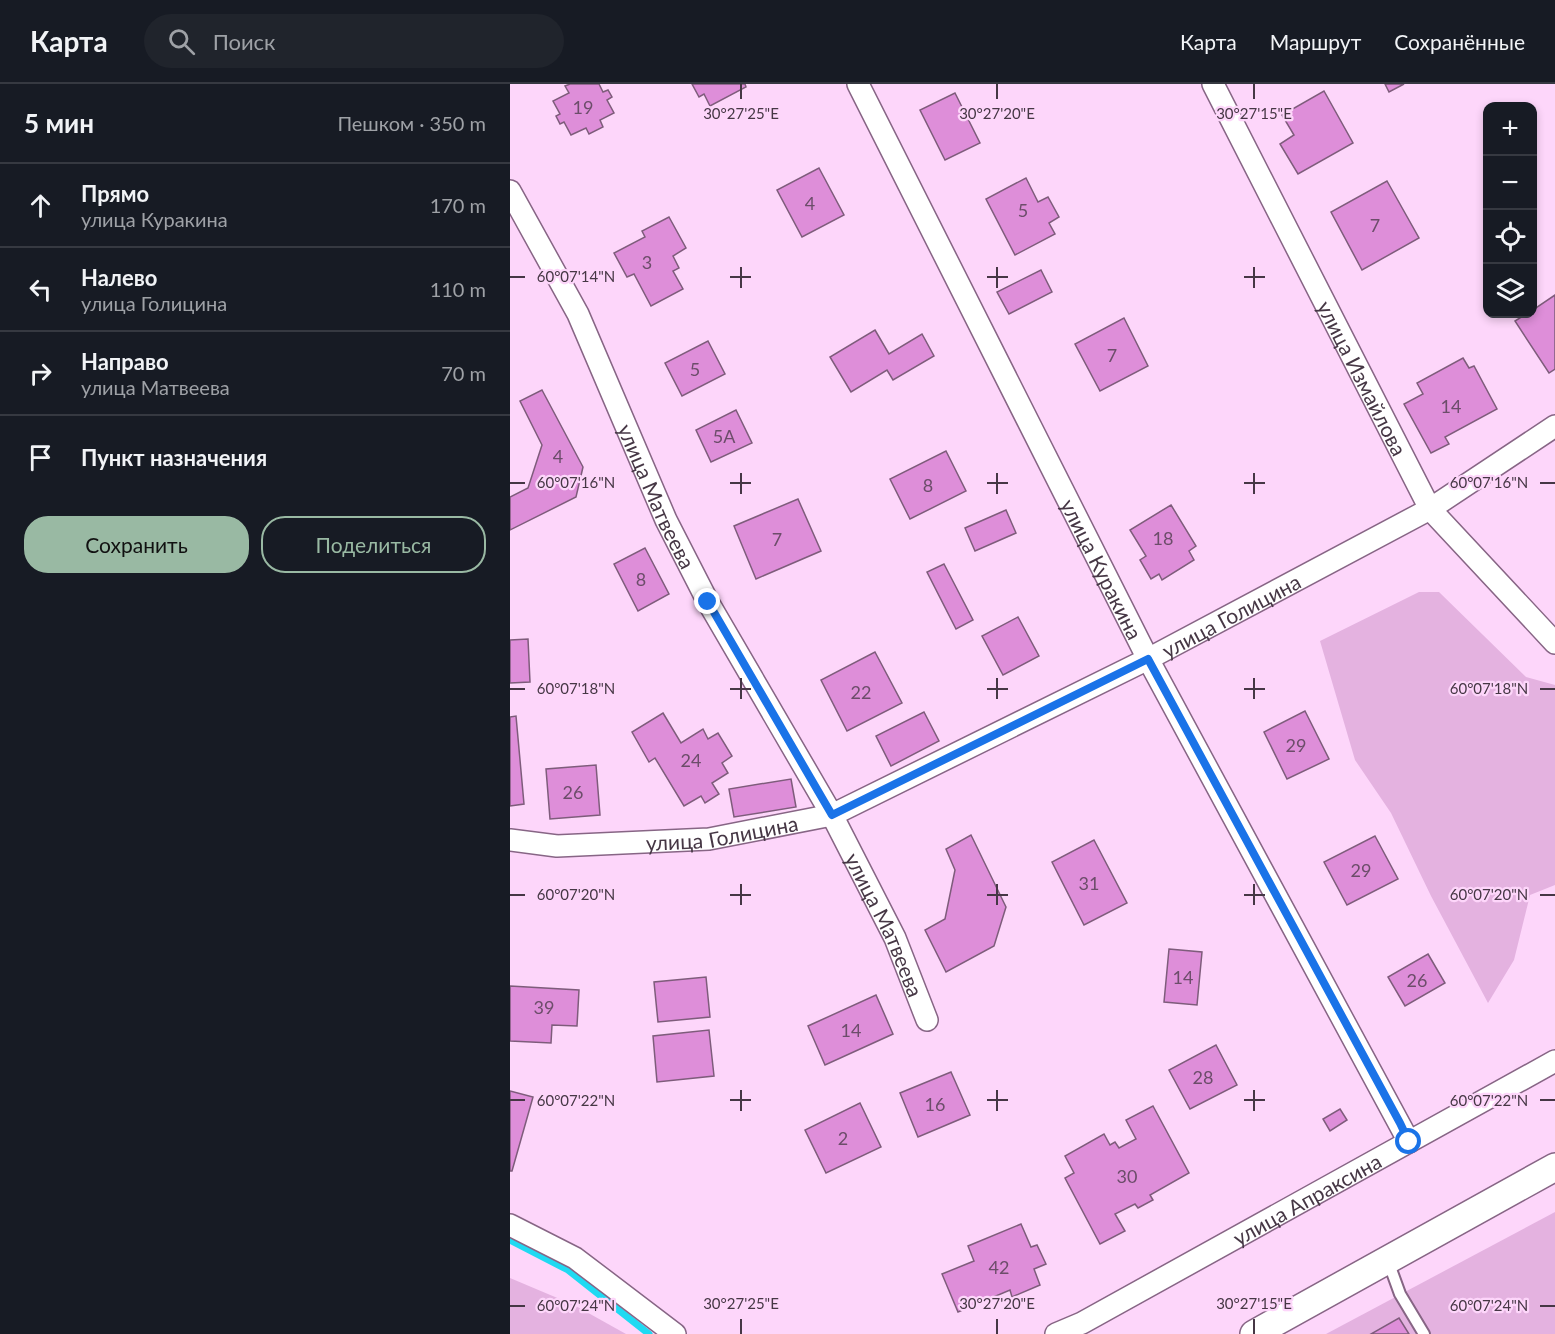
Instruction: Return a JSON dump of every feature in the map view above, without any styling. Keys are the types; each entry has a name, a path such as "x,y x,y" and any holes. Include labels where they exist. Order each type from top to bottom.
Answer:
{"street":[{"name":"улица Куракина","path":"858,84 1148,659 1409,1142"},
{"name":"улица Измайлова","path":"1213,84 1430,509 1555,643"},
{"name":"улица Матвеева","path":"510,191 578,314 666,520 708,602 832,815 895,938 927,1020"},
{"name":"улица Голицина","path":"510,840 557,846 709,839 832,815 1148,659 1430,509 1555,426"},
{"name":"улица Апраксина","path":"1056,1334 1082,1323 1555,1061"},
{"path":"1254,1334 1555,1167"},
{"path":"510,1225 575,1258 675,1334"}],"lane":[{"path":"1388,1261 1400,1294 1424,1334"}],"shaded area":[{"path":"1419,592 1439,592 1526,677 1555,685 1555,885 1530,895 1514,960 1488,1003 1431,896 1391,813 1355,760 1320,641"},
{"path":"1555,1212 1555,1334 1326,1334"},
{"path":"510,1278 574,1305 626,1334 510,1334"}],"building":[{"path":"599,84 603,92 608,90 612,97 607,100 614,113 600,120 603,127 589,134 586,128 571,135 564,122 560,124 556,116 560,114 553,101 569,93 565,86"},
{"path":"692,84 745,84 746,87 710,106 704,94 699,97"},
{"path":"1385,84 1404,84 1389,92"},
{"path":"1324,91 1353,143 1298,174 1280,144 1294,135 1282,115"},
{"path":"955,93 980,143 945,160 920,110"},
{"path":"819,168 844,215 802,237 777,190"},
{"path":"1026,178 1038,202 1048,197 1059,217 1049,223 1055,234 1015,255 986,199"},
{"path":"1387,181 1419,238 1362,270 1331,212"},
{"path":"669,217 686,248 673,256 679,268 673,271 683,289 651,306 634,274 627,277 614,253 645,237 642,231"},
{"path":"1041,270 1052,292 1009,314 997,292"},
{"path":"1555,295 1555,369 1549,373 1515,321 1520,318 1537,318 1537,307"},
{"path":"1124,318 1148,366 1100,391 1075,344"},
{"path":"875,330 889,354 922,334 934,356 893,380 887,370 851,392 830,357"},
{"path":"708,341 725,374 682,396 665,363"},
{"path":"1463,358 1469,368 1474,366 1497,409 1445,437 1449,444 1431,453 1404,404 1423,394 1417,383"},
{"path":"542,390 583,467 576,497 510,530 510,497 528,488 542,445 520,401"},
{"path":"736,410 752,443 711,462 696,430"},
{"path":"946,451 966,491 910,519 890,479"},
{"path":"798,499 821,551 756,579 734,526"},
{"path":"1171,505 1196,546 1189,551 1194,560 1162,580 1159,574 1151,579 1140,560 1146,556 1130,530"},
{"path":"1006,510 1016,533 975,551 965,528"},
{"path":"645,548 669,594 638,611 614,564"},
{"path":"944,564 973,620 956,629 927,572"},
{"path":"1018,617 1039,656 1003,675 982,636"},
{"path":"528,639 530,682 510,683 510,640"},
{"path":"875,652 902,703 847,731 821,680"},
{"path":"1305,711 1329,759 1287,779 1264,732"},
{"path":"924,712 939,741 891,766 876,736"},
{"path":"663,713 681,743 703,729 708,739 718,733 732,756 722,763 728,773 712,783 719,794 705,803 701,796 684,806 655,758 649,762 632,732"},
{"path":"516,716 524,804 510,806 510,717"},
{"path":"596,765 600,815 550,819 546,769"},
{"path":"791,779 796,807 734,817 729,789"},
{"path":"971,835 1006,907 994,946 946,972 925,930 945,919 955,870 946,849"},
{"path":"1375,836 1398,879 1347,905 1324,862"},
{"path":"1094,840 1127,903 1084,925 1052,862"},
{"path":"1169,949 1202,952 1197,1005 1164,1002"},
{"path":"1428,954 1445,983 1405,1006 1388,977"},
{"path":"706,977 710,1017 658,1022 654,982"},
{"path":"510,986 579,990 577,1026 552,1025 551,1043 510,1041"},
{"path":"876,995 893,1034 825,1065 808,1026"},
{"path":"709,1030 714,1076 657,1082 653,1036"},
{"path":"1216,1045 1237,1085 1190,1109 1169,1070"},
{"path":"951,1072 970,1115 918,1137 900,1093"},
{"path":"510,1091 533,1097 512,1171 510,1171"},
{"path":"860,1103 881,1147 826,1173 805,1130"},
{"path":"1153,1106 1189,1173 1150,1195 1153,1200 1138,1208 1135,1204 1115,1214 1125,1231 1100,1244 1065,1178 1074,1173 1065,1156 1104,1134 1110,1145 1115,1142 1119,1148 1136,1139 1126,1120"},
{"path":"1340,1109 1347,1120 1330,1131 1323,1119"},
{"path":"1021,1224 1031,1247 1037,1245 1046,1264 1034,1269 1040,1285 1012,1297 1010,1290 958,1312 942,1274 974,1261 968,1246"},
{"path":"1399,1318 1409,1334 1371,1334"}],"waterway":[{"path":"510,1240 568,1270 649,1334"}],"route":[{"path":"708,602 832,815 1148,659 1409,1142"}]}
